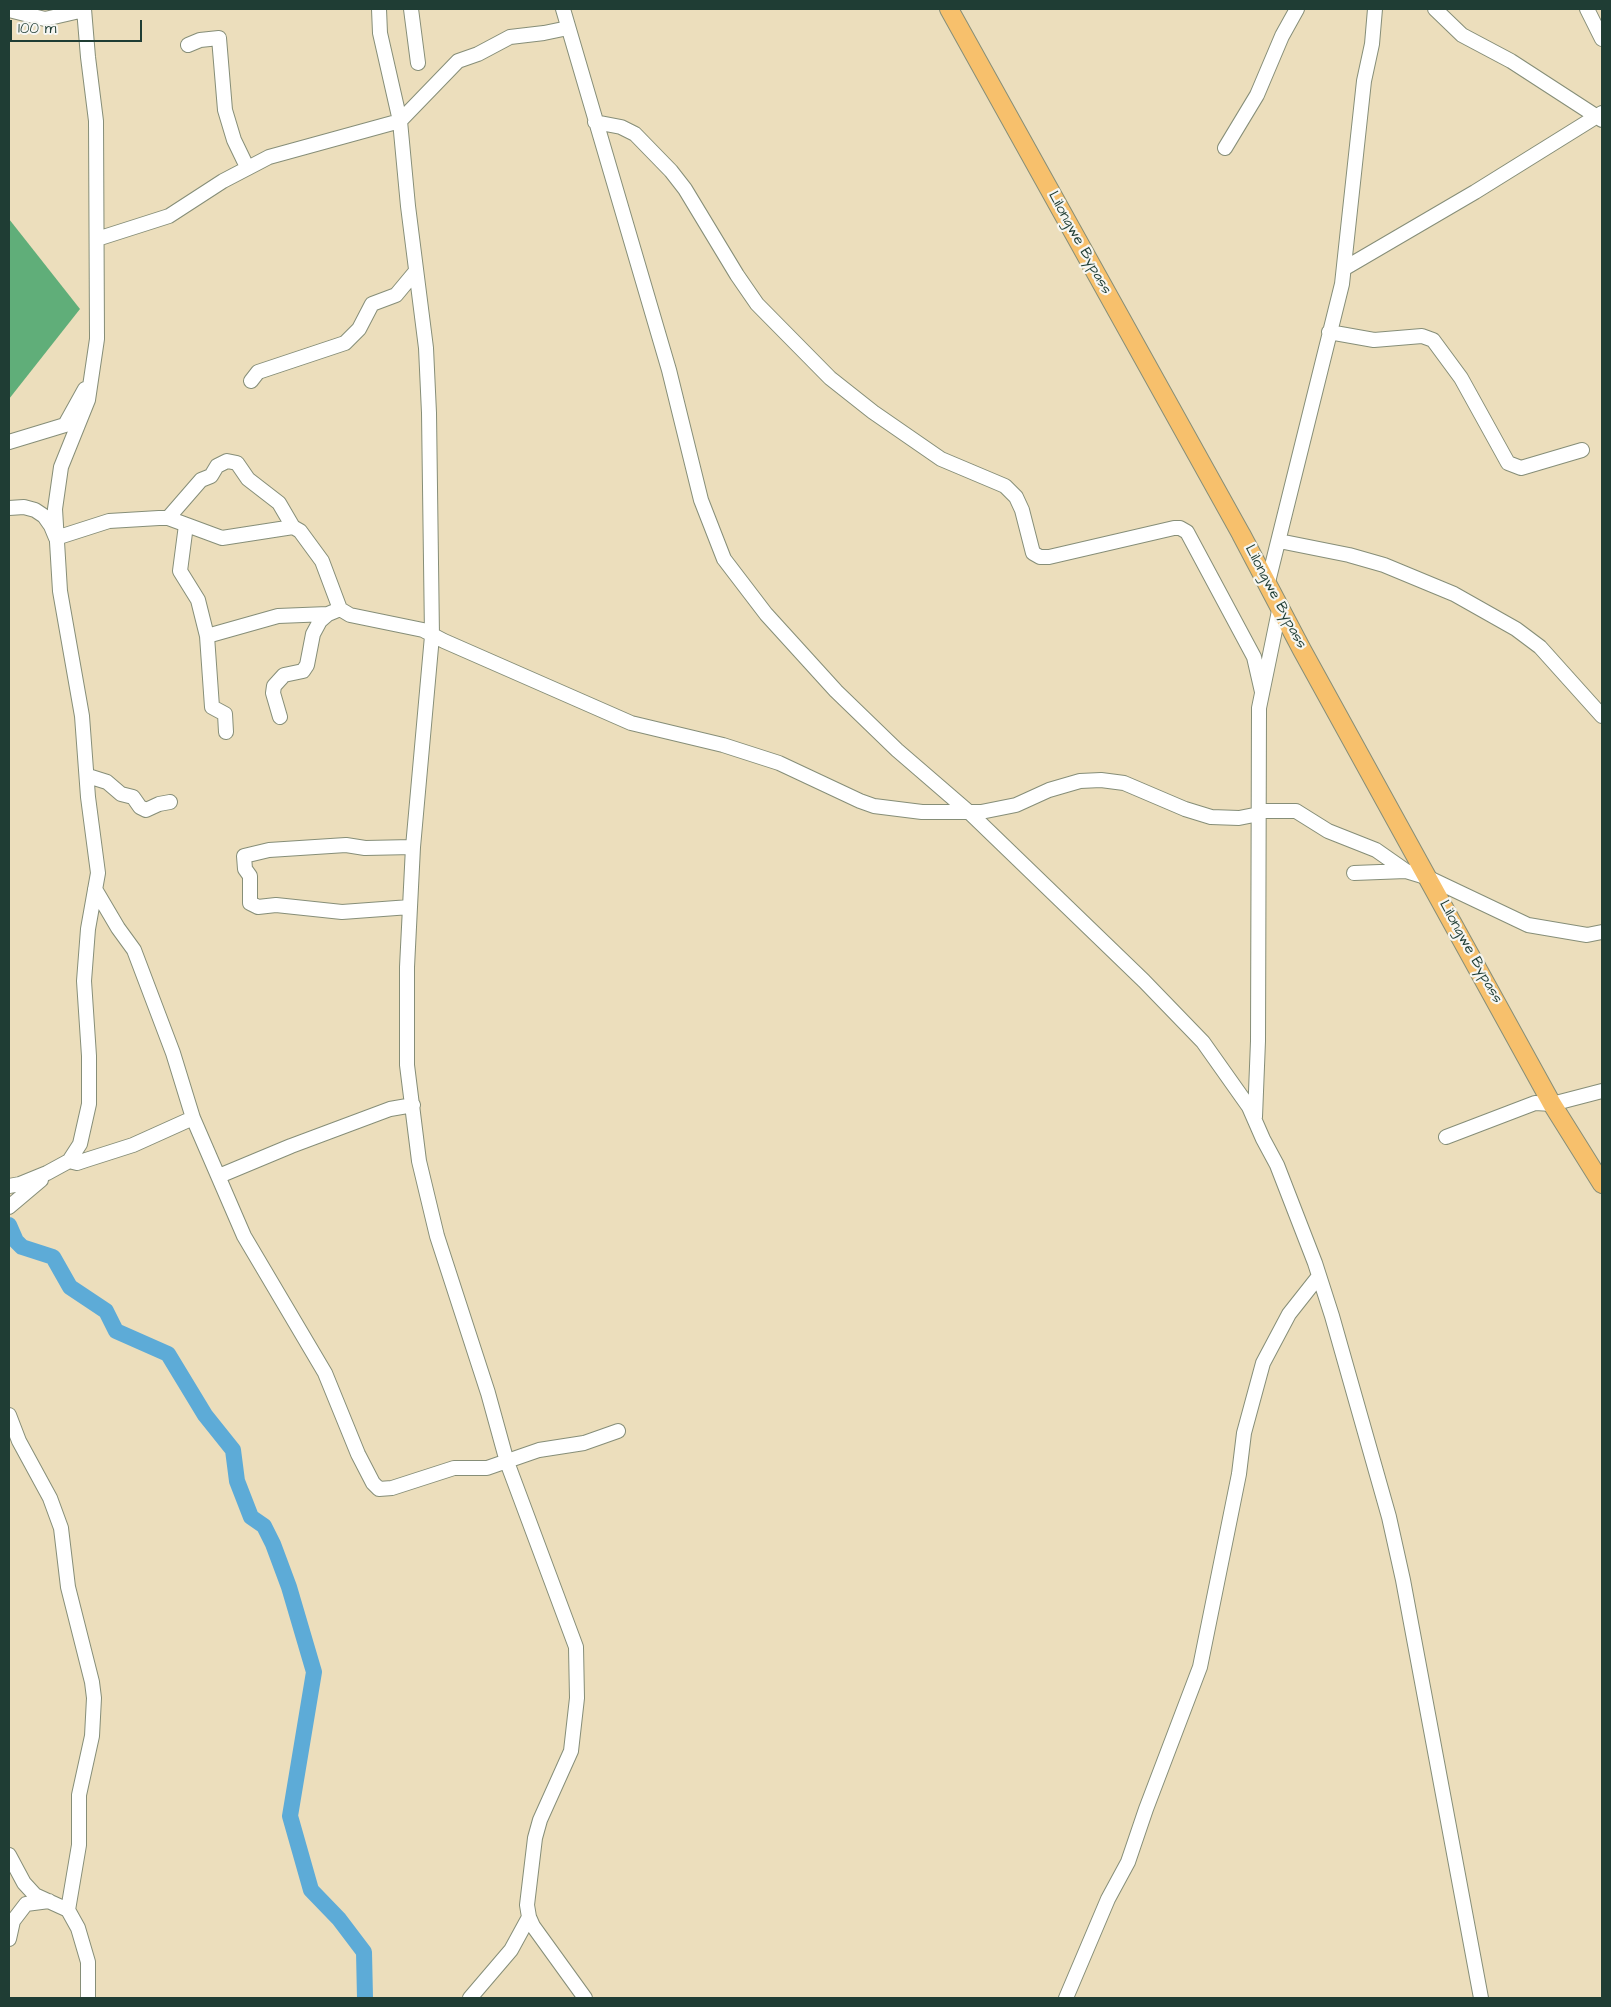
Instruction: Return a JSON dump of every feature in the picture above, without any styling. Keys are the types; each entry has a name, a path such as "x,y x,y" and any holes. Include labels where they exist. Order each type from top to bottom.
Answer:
{"main road":[{"name":"Lilongwe Bypass","path":"949,9 1268,582 1552,1104 1602,1184"}],"street":[{"path":"378,9 380,33 400,121 426,348 432,636 413,847 406,1046 419,1161 433,1219 488,1392 507,1462 576,1648 578,1669 577,1698 570,1751 540,1820 535,1838 527,1891 529,1917 585,1998"},
{"path":"411,9 418,63"},
{"path":"563,9 669,370 701,500 724,559 766,614 836,690 897,750 970,813 1144,981 1203,1042 1255,1118 1262,1139 1277,1165 1319,1276 1389,1517 1403,1580 1480,1998"},
{"path":"1225,148 1257,95 1282,36 1297,9"},
{"path":"1268,582 1345,268 1364,81 1372,44 1374,9"},
{"path":"1345,268 1600,117 1511,61 1462,35 1435,9"},
{"path":"1587,9 1602,39"},
{"path":"9,10 45,18 84,10 96,121 97,339 93,378 83,414 65,453 56,492 56,538 60,591 82,716 98,873 88,929 84,981 89,1056 89,1104 80,1144 69,1161"},
{"path":"97,239 169,216 247,167 269,157 400,121 458,61 478,54 510,37 568,28"},
{"path":"188,45 219,38 226,110 234,140 247,167"},
{"path":"595,122 621,127 635,134 671,171 757,304 830,378 873,412 940,459 969,473 1005,486 1016,498 1022,510 1032,553 1040,557 1050,557 1174,528 1180,528 1187,532 1254,657 1262,692"},
{"path":"251,381 258,372 345,343 359,329 372,304 396,295 416,271"},
{"path":"1330,332 1374,340 1422,336 1433,340 1461,378 1508,463 1521,468 1582,450"},
{"path":"9,442 65,425 80,396 93,378"},
{"path":"168,518 201,480 211,476 217,466 227,461 237,463 248,480 279,503 293,526 300,531 322,561 334,612"},
{"path":"9,508 24,507 35,510 44,516 52,526 56,538"},
{"path":"56,538 109,521 168,518 222,538 293,526"},
{"path":"186,524 180,571 198,600 207,636 212,707 225,714 226,732"},
{"path":"1279,541 1349,555 1384,565 1454,594 1516,629 1540,647 1602,716"},
{"path":"1255,1118 1258,1041 1259,708 1280,606"},
{"path":"280,717 274,686 284,675 303,671 307,664 313,634 320,621 334,612"},
{"path":"207,636 278,616 334,612 407,625 424,630 432,636 630,723 723,745 779,763 860,802 914,811 970,813 1016,805 1049,790 1090,779 1124,783 1211,817 1239,818 1259,813 1296,811 1328,831 1376,850 1406,871 1428,878 1528,925 1587,935 1602,932"},
{"path":"88,776 107,782 121,794 133,797 140,807 146,810 159,804 170,802"},
{"path":"410,907 342,912 285,905 258,907 250,903 250,876 245,869 244,856 269,850 346,845 365,848 413,847"},
{"path":"1354,873 1406,871"},
{"path":"95,889 118,928 134,950 179,1070 193,1118 244,1236 325,1373 366,1473 379,1489 392,1488 454,1468 487,1468 539,1450 584,1443 618,1430"},
{"path":"1446,1137 1535,1103 1552,1104 1602,1091"},
{"path":"219,1176 390,1108 413,1105"},
{"path":"9,1186 20,1184 47,1173 69,1161 86,1160 133,1145 193,1118"},
{"path":"9,1207 47,1173"},
{"path":"1066,1998 1108,1899 1128,1862 1200,1667 1239,1474 1244,1434 1263,1363 1289,1314 1319,1276"},
{"path":"9,1415 19,1441 46,1491 61,1528 68,1587 94,1698 92,1736 78,1804 79,1844 68,1910"},
{"path":"9,1855 24,1883 35,1895 68,1910 78,1928 88,1962 88,1998"},
{"path":"9,1939 13,1922 26,1904 50,1901"},
{"path":"470,1998 511,1950 529,1917"}],"green space":[{"path":"9,219 80,309 9,399"}],"waterway":[{"path":"9,1225 16,1241 22,1247 53,1257 70,1287 106,1311 116,1331 168,1354 205,1415 233,1450 237,1481 251,1517 264,1526 273,1544 289,1587 314,1672 290,1816 311,1890 339,1919 364,1952 365,1998"}]}
